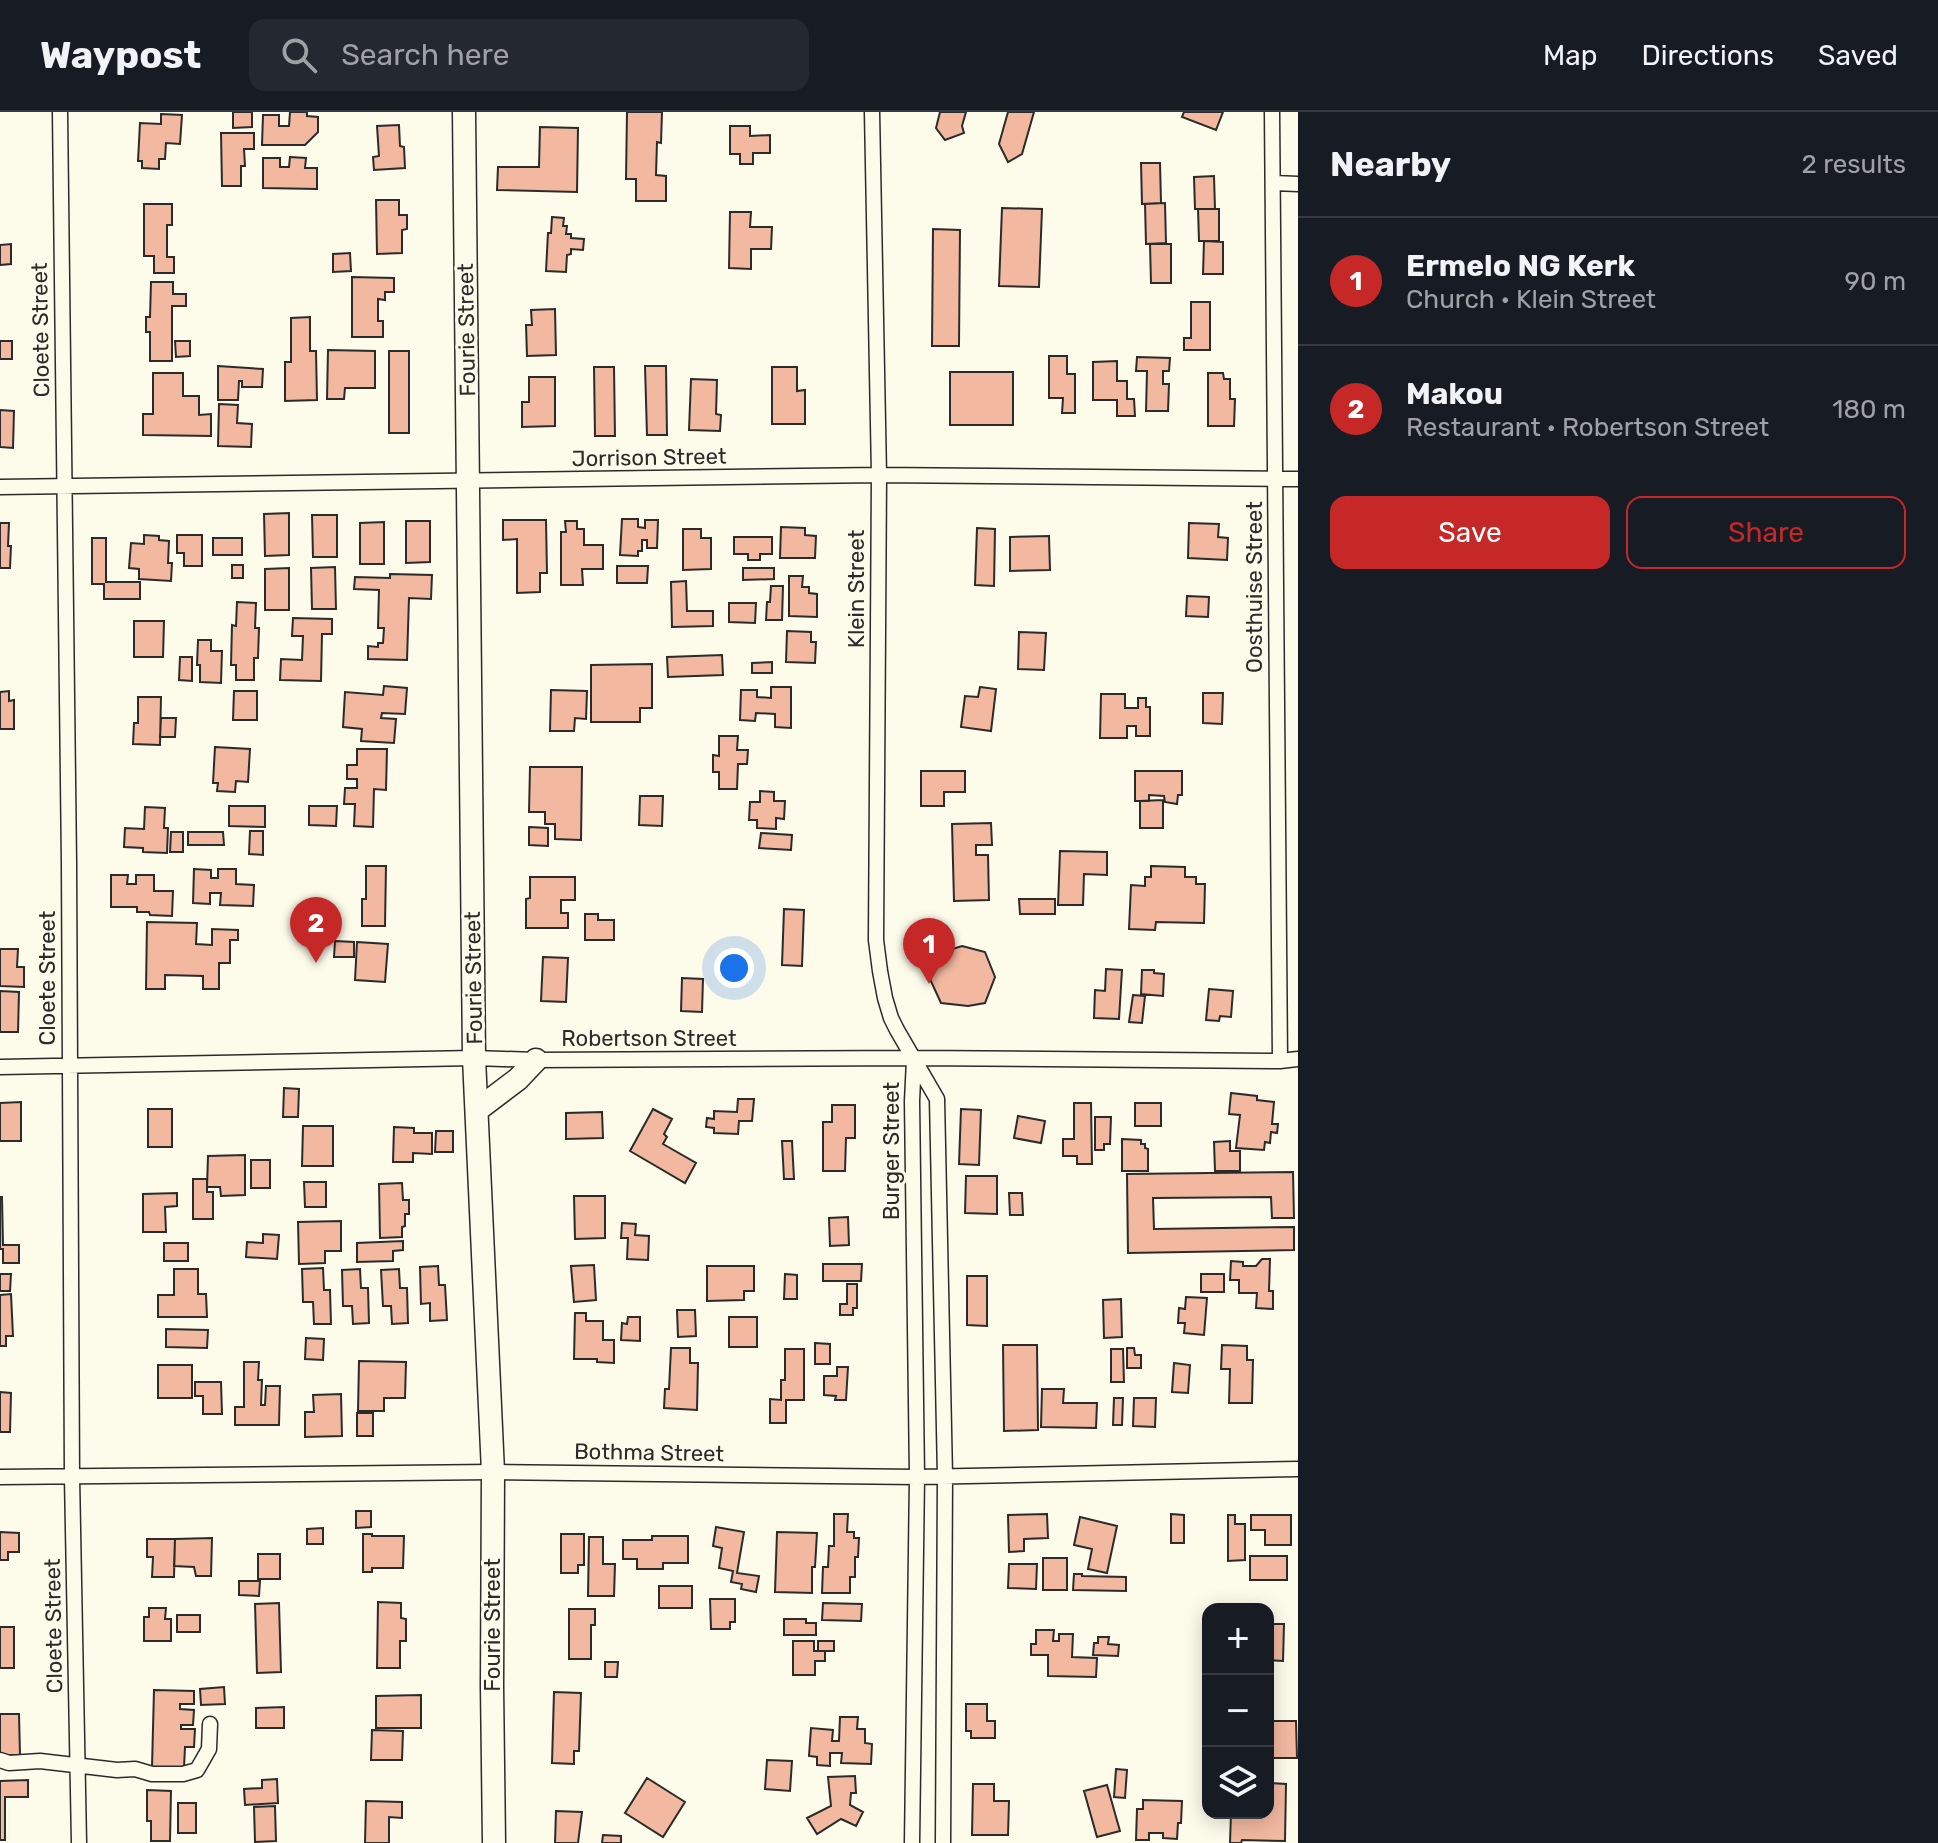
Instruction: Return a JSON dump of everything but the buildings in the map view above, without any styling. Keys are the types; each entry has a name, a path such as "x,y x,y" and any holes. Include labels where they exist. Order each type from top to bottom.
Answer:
{"highway":[{"name":"Fourie Street","path":"464,112 474,1058 493,1472 494,1843"},
{"path":"477,1110 518,1079 536,1060"}],"street":[{"name":"Cloete Street","path":"60,112 72,1477 79,1843"},
{"name":"Klein Street","path":"872,112 879,475 876,940 885,998 897,1030 914,1058"},
{"name":"Oosthuise Street","path":"1272,112 1280,1061"},
{"path":"1274,183 1298,184"},
{"name":"Jorrison Street","path":"0,487 879,475 1298,479"},
{"name":"Robertson Street","path":"0,1067 474,1058 1298,1059"},
{"name":"Burger Street","path":"914,1058 937,1099 945,1476 943,1843"},
{"name":"Burger Street","path":"912,1843 917,1477 914,1058"},
{"name":"Bothma Street","path":"0,1477 493,1472 917,1477 1298,1469"},
{"path":"0,1760 183,1774 197,1770 209,1749 210,1724"}],"place":[{"name":"Makou","path":"316,963"},
{"name":"Ermelo NG Kerk","path":"929,984"}]}
